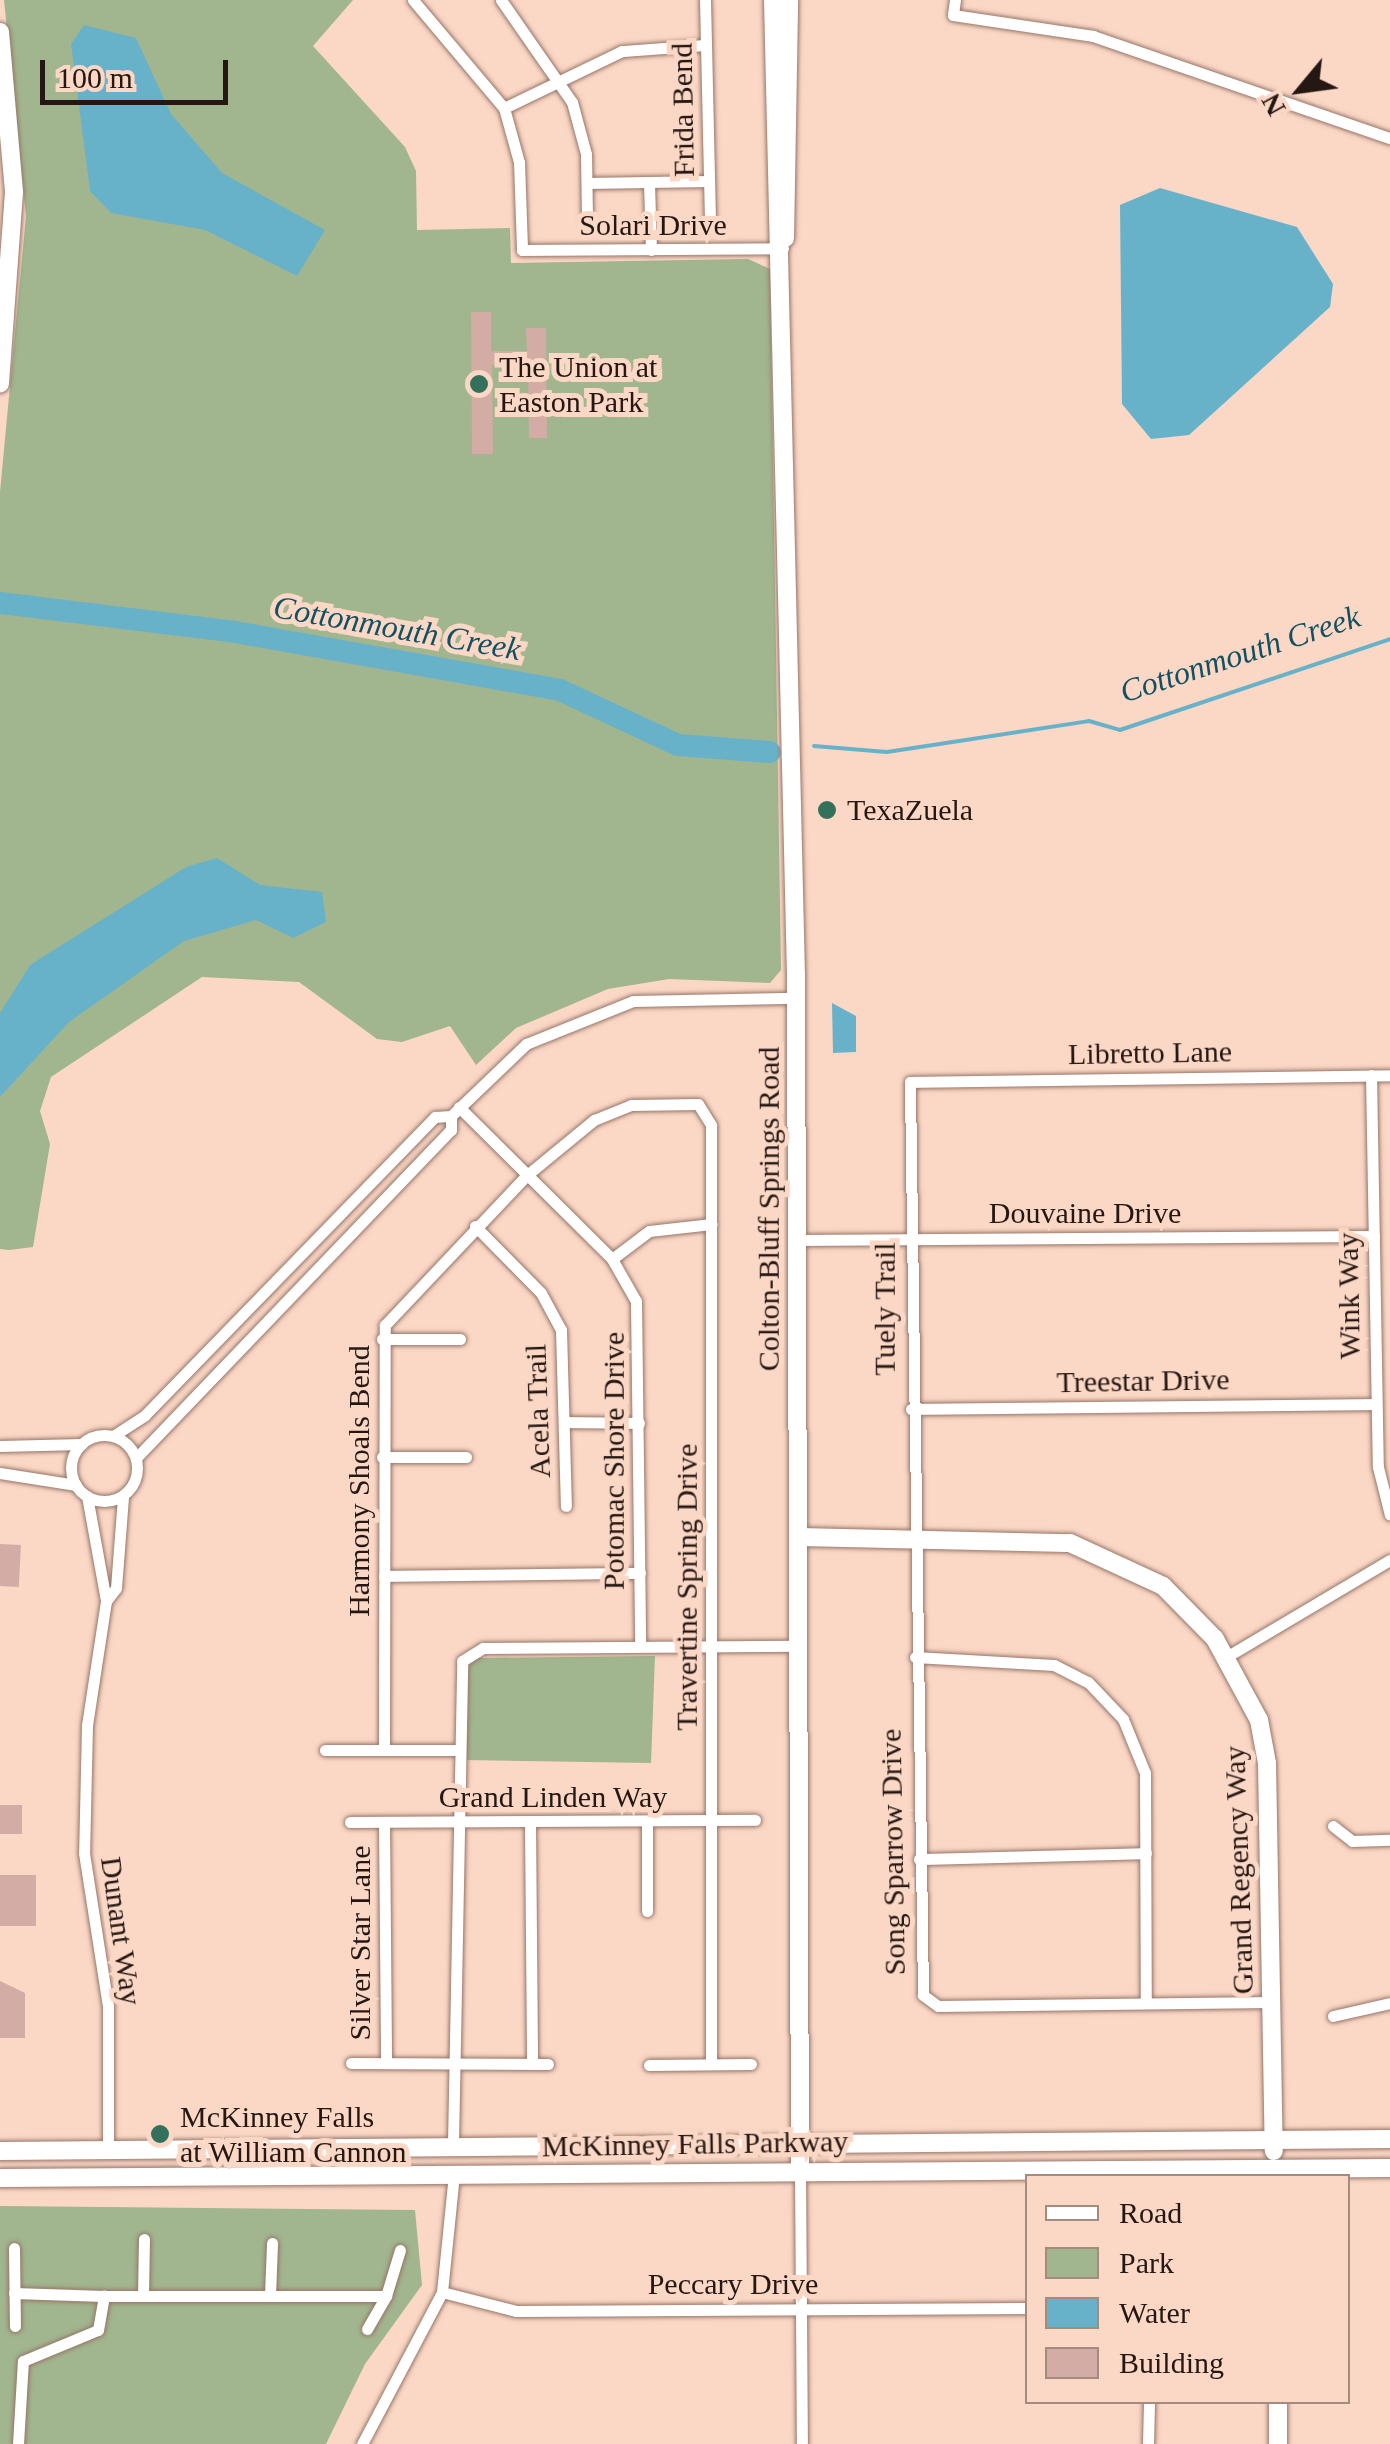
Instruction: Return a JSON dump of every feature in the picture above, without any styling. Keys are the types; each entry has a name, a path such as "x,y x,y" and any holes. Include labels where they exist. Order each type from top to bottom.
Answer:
{"street":[{"path":"414,0 504,108 622,51 706,45"},
{"path":"501,0 562,80 587,183 587,221"},
{"name":"Frida Bend","path":"705,0 710,218"},
{"name":"Colton-Bluff Springs Road","path":"773,0 783,248 796,998 800,2170"},
{"name":"Colton-Bluff Springs Road","path":"783,248 792,208 789,0"},
{"path":"955,0 953,14 1093,36 1390,138"},
{"path":"0,32 14,192 0,383"},
{"name":"Solari Drive","path":"504,108 519,162 522,250 783,248"},
{"path":"587,183 709,182"},
{"path":"650,183 651,250"},
{"path":"0,1446 82,1444 112,1436 145,1415 435,1117 455,1112 526,1044 610,1006 796,998"},
{"name":"Wink Way","path":"1371,1075 1376,1404 1390,1516"},
{"name":"Libretto Lane","path":"910,1082 1390,1075"},
{"name":"Tuely Trail","path":"910,1082 913,1536"},
{"name":"Harmony Shoals Bend","path":"384,1749 382,1339 396,1306 527,1174 612,1110 655,1102 706,1111"},
{"name":"Travertine Spring Drive","path":"706,1111 712,1224 711,2064"},
{"path":"82,1444 72,1460 76,1485 87,1496 123,1496 136,1458 451,1130 455,1112"},
{"name":"Potomac Shore Drive","path":"455,1112 527,1174 612,1259 638,1314 640,1644"},
{"path":"612,1259 649,1231 712,1224"},
{"name":"Acela Trail","path":"475,1226 552,1309 566,1349 566,1506"},
{"name":"Douvaine Drive","path":"797,1240 1374,1236"},
{"path":"382,1339 460,1339"},
{"name":"Treestar Drive","path":"911,1409 1376,1404"},
{"path":"567,1422 639,1423"},
{"path":"112,1436 136,1458"},
{"path":"382,1457 466,1457"},
{"path":"0,1473 76,1485"},
{"name":"Dunant Way","path":"87,1496 106,1600 87,1725 84,1853 106,1984 108,2150"},
{"name":"Dunant Way","path":"106,1600 116,1588 123,1496"},
{"name":"Song Sparrow Drive","path":"913,1536 920,1988 928,2002 1271,2002"},
{"name":"Grand Regency Way","path":"798,1537 1029,1538 1112,1558 1184,1604 1228,1656 1259,1720 1267,1764 1274,2140"},
{"path":"1228,1656 1390,1560"},
{"path":"384,1576 640,1573"},
{"path":"362,2444 442,2292 454,2174 457,2064 458,1668 476,1649 640,1644 798,1646"},
{"path":"915,1658 1035,1660 1088,1682 1140,1753 1146,1853 1146,2003"},
{"path":"325,1750 456,1750"},
{"name":"Grand Linden Way","path":"350,1822 755,1820"},
{"name":"Silver Star Lane","path":"384,1822 386,2063"},
{"path":"648,1822 648,1911"},
{"path":"530,1823 532,2064"},
{"path":"1334,1826 1352,1840 1390,1840"},
{"path":"918,1859 1146,1853"},
{"path":"1333,2016 1390,2003"},
{"path":"350,2063 548,2064"},
{"path":"649,2065 751,2064"},
{"name":"McKinney Falls Parkway","path":"0,2151 454,2144 1390,2139"},
{"path":"1274,2140 1274,2172"},
{"name":"McKinney Falls Parkway","path":"0,2178 800,2170 1274,2172 1390,2168"},
{"path":"800,2170 802,2444"},
{"path":"143,2296 144,2239"},
{"path":"270,2296 272,2242"},
{"path":"14,2248 15,2326"},
{"path":"367,2329 386,2296 400,2250"},
{"name":"Peccary Drive","path":"442,2292 516,2310 1025,2308"},
{"path":"14,2293 386,2296"},
{"path":"18,2444 22,2361 98,2330 104,2296"},
{"path":"1148,2444 1149,2404"},
{"path":"1278,2404 1278,2444"}],"green space":[{"path":"4,0 353,0 313,46 405,147 416,171 417,230 510,228 511,263 748,259 770,269 781,970 770,983 669,979 608,989 516,1028 476,1065 450,1026 402,1042 377,1039 299,982 202,977 51,1077 40,1111 50,1144 33,1247 9,1250 0,1249 0,492 26,216"},
{"path":"655,1656 651,1763 463,1760 466,1668 476,1658"},
{"path":"0,2206 415,2210 422,2285 365,2364 326,2444 0,2444"}],"water":[{"path":"84,25 136,38 171,114 222,173 325,230 297,276 205,230 111,213 90,191 71,44"},
{"path":"1160,188 1297,227 1333,284 1330,307 1189,435 1151,439 1122,404 1120,205"},
{"path":"217,858 260,885 322,892 326,922 293,938 256,920 184,941 69,1022 0,1097 0,1013 30,965 186,867"},
{"path":"832,1003 856,1016 856,1052 833,1053"}],"building":[{"name":"The Union at Easton Park","path":"471,312 491,312 491,351 527,351 526,328 546,328 547,438 529,438 528,365 492,365 493,454 472,454"},
{"path":"0,1544 21,1545 19,1587 0,1586"},
{"path":"0,1805 22,1805 22,1834 0,1834"},
{"path":"0,1875 36,1875 36,1926 0,1926"},
{"path":"0,1981 25,1993 25,2038 0,2038"}],"waterway":[{"name":"Cottonmouth Creek","path":"0,603 235,632 560,690 678,745 770,752"},
{"name":"Cottonmouth Creek","path":"814,746 887,752 1089,721 1120,730 1390,639"}],"place":[{"name":"The Union at Easton Park","path":"479,384"},
{"name":"TexaZuela","path":"827,810"},
{"name":"McKinney Falls at William Cannon","path":"160,2134"}]}
